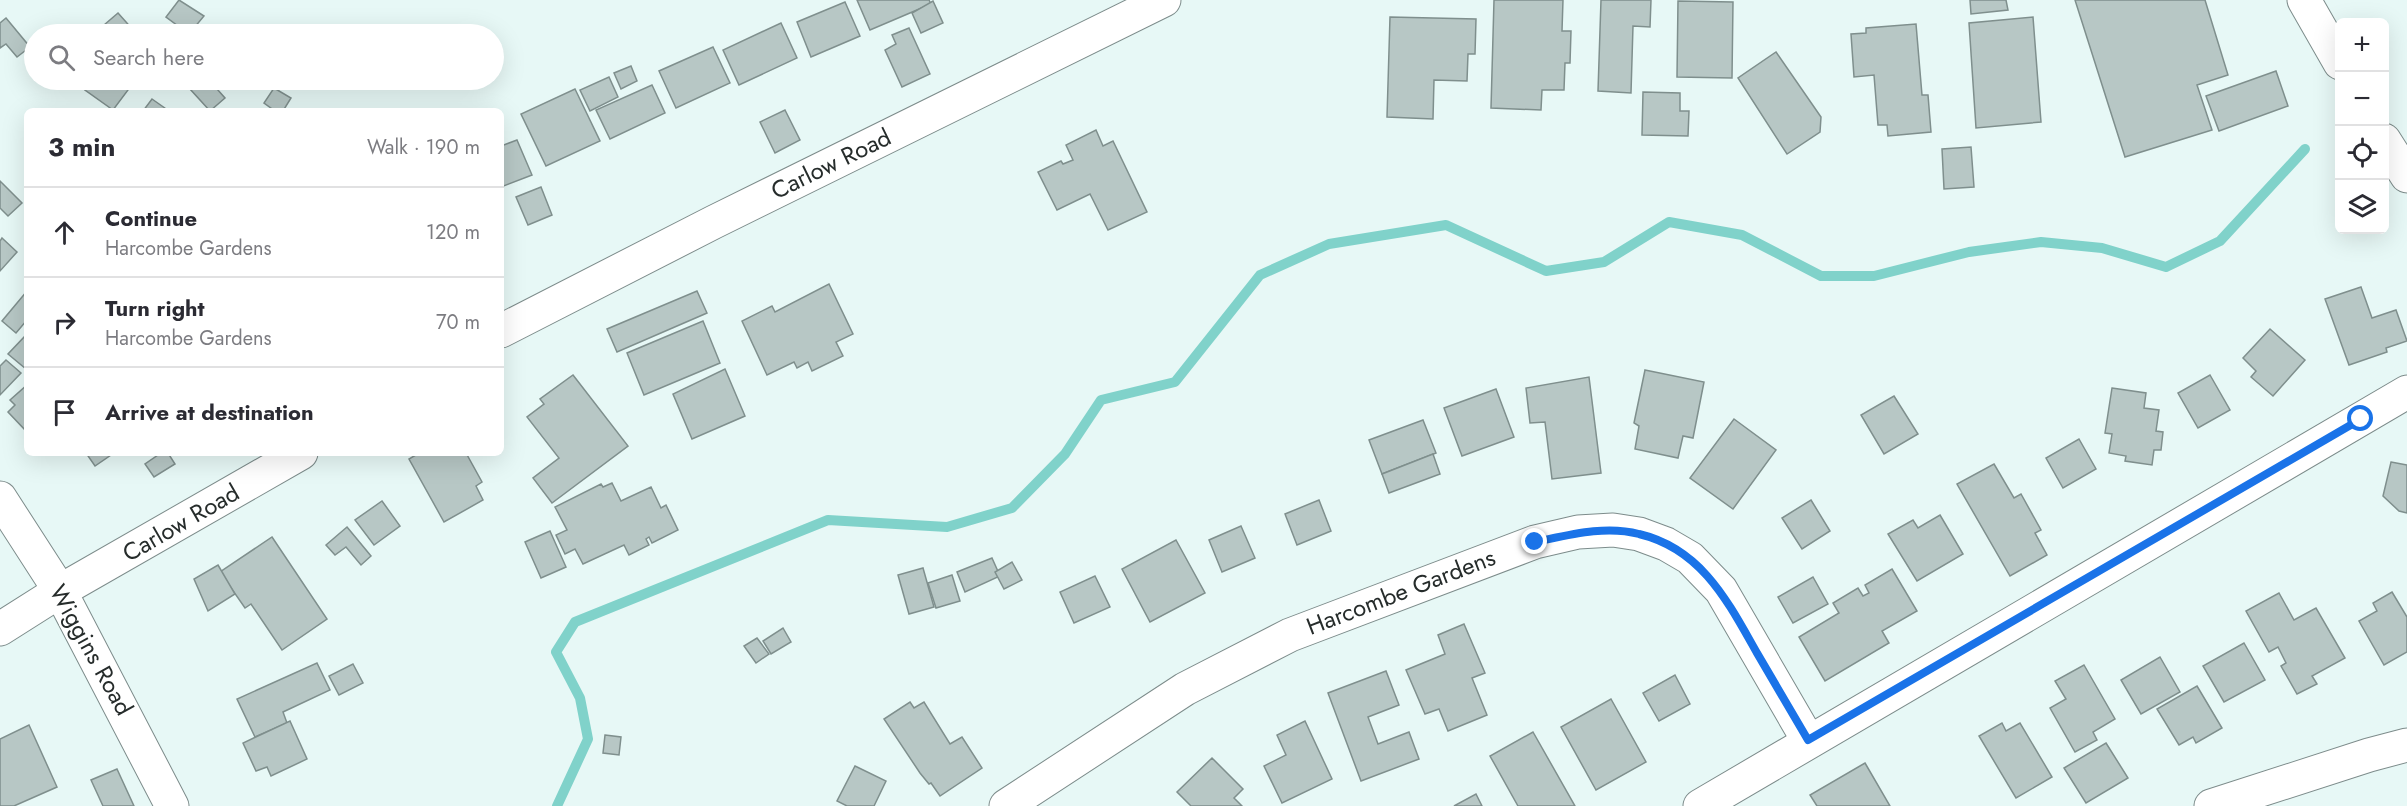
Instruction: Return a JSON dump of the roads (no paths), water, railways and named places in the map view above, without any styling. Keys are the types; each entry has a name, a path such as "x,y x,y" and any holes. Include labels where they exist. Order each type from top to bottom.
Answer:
{"street":[{"name":"Carlow Road","path":"504,329 725,216 1164,0"},
{"path":"2304,0 2335,54"},
{"path":"2389,147 2407,176"},
{"path":"1700,806 1808,740 2407,392"},
{"name":"Carlow Road","path":"0,629 60,591 296,456"},
{"name":"Wiggins Road","path":"0,498 60,591 172,806"},
{"name":"Harcombe Gardens","path":"1006,806 1185,689 1290,635 1535,542 1578,532 1613,530 1639,534 1666,544 1690,558 1721,590 1808,740"},
{"path":"2211,806 2369,755 2407,746"}],"waterway":[{"path":"557,806 588,739 580,698 556,652 575,622 828,520 947,527 1012,508 1065,454 1101,400 1175,382 1260,275 1329,244 1446,225 1546,271 1604,262 1669,222 1742,235 1821,276 1874,276 1969,252 2041,242 2102,248 2166,267 2220,241 2305,149"}]}
